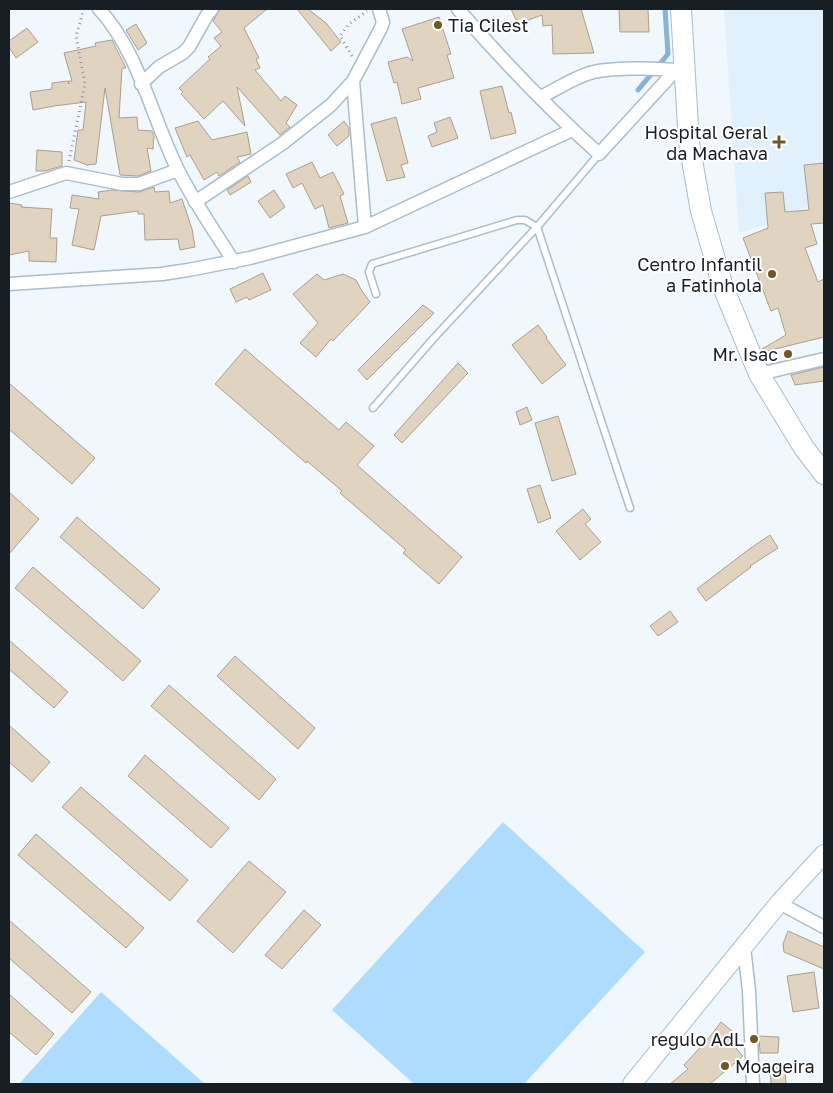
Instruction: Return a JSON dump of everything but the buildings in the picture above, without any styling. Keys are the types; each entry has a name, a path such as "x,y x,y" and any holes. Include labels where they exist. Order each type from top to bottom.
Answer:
{"main road":[{"path":"681,9 681,65 689,142 701,211 723,287 759,374 804,448 824,474"}],"street":[{"path":"98,9 120,36 178,170 195,202 234,262"},
{"path":"141,84 159,67 183,53 189,47 212,9"},
{"path":"195,202 289,139 331,105 353,81 383,25 379,9"},
{"path":"458,9 492,48 572,130 599,154 681,65"},
{"path":"541,97 573,80 600,71 663,69 681,65"},
{"path":"353,81 365,227"},
{"path":"9,284 162,274 234,262 365,227 572,130"},
{"path":"9,192 66,174 122,184 139,184 178,170"},
{"path":"759,374 824,359"},
{"path":"632,1084 779,903 824,854"},
{"path":"779,903 824,927"},
{"path":"744,947 749,991 753,1084"}],"lane":[{"path":"373,408 433,339 537,227 599,154"},
{"path":"376,294 370,272 372,264 517,220 525,220 537,227 630,508"}],"path":[{"path":"66,174 85,84 76,36 84,9"},
{"path":"360,67 340,36 349,24 361,14 372,9"}],"shaded area":[{"name":"Hospital Geral da Machava","path":"724,9 824,9 824,207 802,208 790,217 739,233"},
{"path":"503,822 645,952 524,1084 414,1084 332,1010"},
{"path":"101,992 205,1084 19,1084"}],"waterway":[{"path":"638,90 668,54 665,9"}],"place":[{"name":"Tia Cilest","path":"438,25"},
{"name":"Hospital Geral da Machava","path":"779,142"},
{"name":"Centro Infantil a Fatinhola","path":"772,274"},
{"name":"Mr. Isac","path":"788,354"},
{"name":"regulo AdL","path":"754,1039"},
{"name":"Moageira","path":"725,1066"}]}
